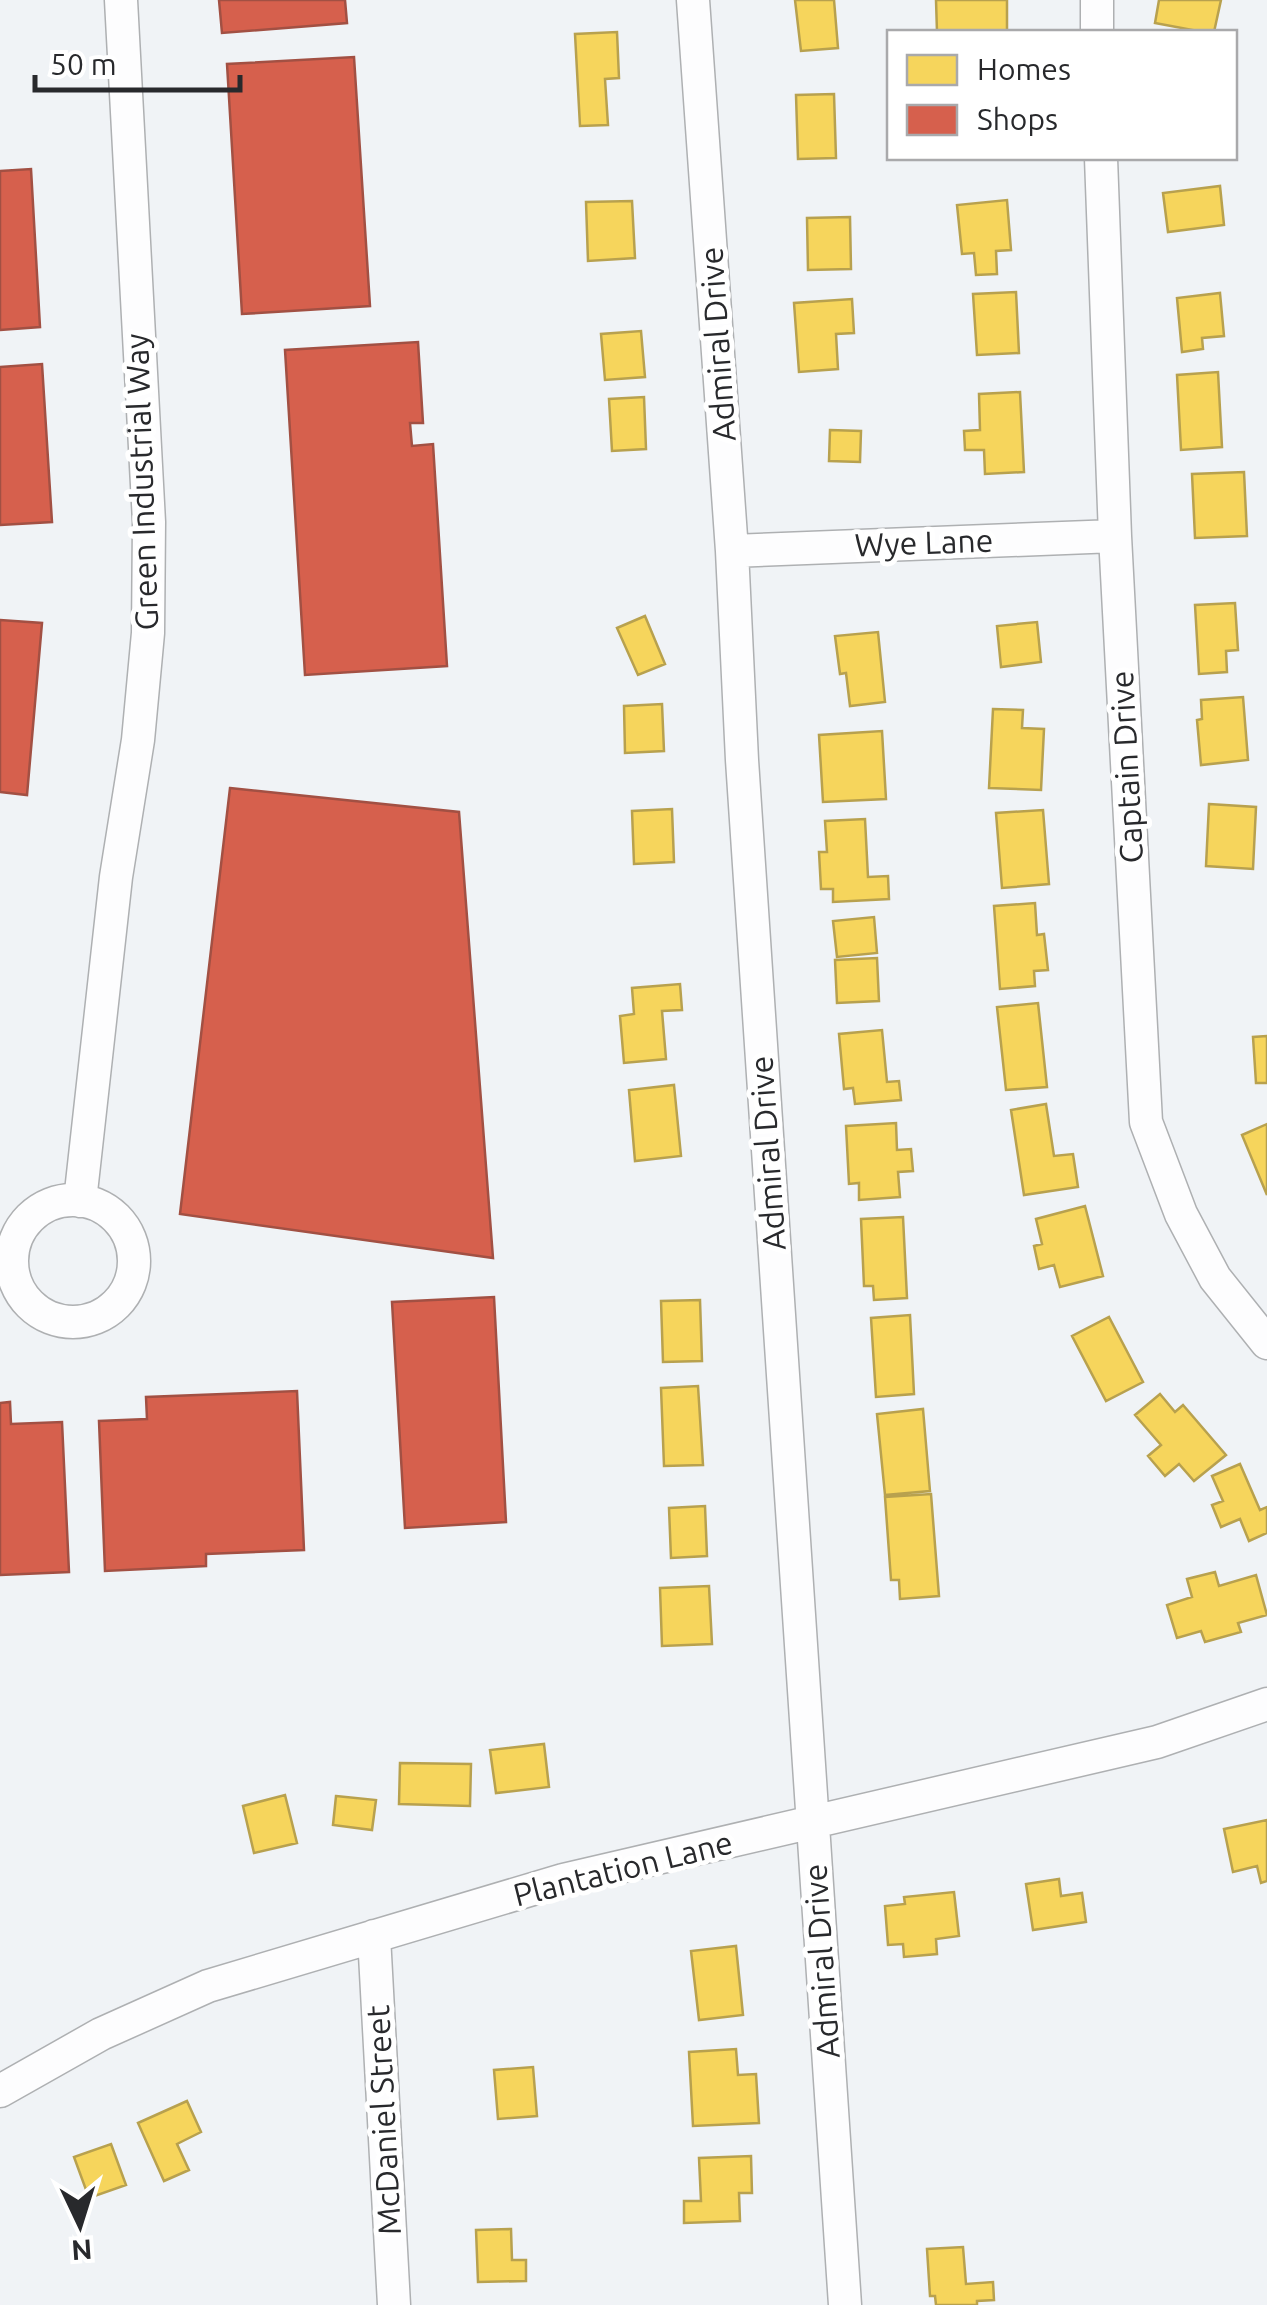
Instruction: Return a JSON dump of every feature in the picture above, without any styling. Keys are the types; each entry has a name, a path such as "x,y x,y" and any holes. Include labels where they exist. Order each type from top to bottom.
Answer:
{"street":[{"name":"Green Industrial Way","path":"80,1201 148,633 149,522 121,0"},
{"name":"Admiral Drive","path":"693,0 845,2305"},
{"path":"1096,0 1097,30"},
{"name":"Captain Drive","path":"1102,160 1115,536 1146,1122 1181,1214 1216,1278 1267,1343"},
{"name":"Wye Lane","path":"732,551 1115,536"},
{"name":"Plantation Lane","path":"0,2091 102,2034 208,1986 564,1880 1157,1742 1267,1704"},
{"name":"McDaniel Street","path":"374,1936 394,2305"}],"building: Homes":[{"path":"795,0 834,0 838,48 801,51"},
{"path":"936,0 1007,0 1007,30 937,30"},
{"path":"1159,0 1221,0 1214,30 1155,23"},
{"path":"617,32 619,78 605,79 608,125 580,126 575,34"},
{"path":"834,94 836,158 798,159 796,95"},
{"path":"1220,186 1224,225 1168,232 1163,193"},
{"path":"1007,200 1011,250 996,251 997,274 976,275 974,253 962,254 957,205"},
{"path":"632,201 635,258 588,261 586,202"},
{"path":"850,217 851,269 808,270 807,218"},
{"path":"1016,292 1019,353 977,355 973,294"},
{"path":"1220,293 1224,336 1202,338 1203,349 1182,352 1177,298"},
{"path":"852,299 854,333 836,334 838,369 799,372 794,303"},
{"path":"641,331 645,377 605,380 601,334"},
{"path":"1218,372 1222,447 1181,450 1177,375"},
{"path":"1020,392 1024,472 985,474 984,450 965,450 964,431 980,430 979,394"},
{"path":"644,397 646,449 612,451 609,399"},
{"path":"830,430 861,431 860,462 829,461"},
{"path":"1244,472 1247,536 1195,538 1192,474"},
{"path":"1235,603 1238,650 1226,651 1227,672 1199,674 1195,605"},
{"path":"645,616 665,664 638,675 617,628"},
{"path":"1037,622 1041,662 1001,667 997,626"},
{"path":"878,632 885,702 850,706 846,673 840,674 835,636"},
{"path":"1243,697 1248,760 1201,765 1197,720 1202,719 1201,700"},
{"path":"662,704 664,751 625,753 624,706"},
{"path":"993,709 1023,710 1022,728 1044,729 1041,790 989,788"},
{"path":"882,731 886,799 823,802 819,735"},
{"path":"1209,804 1256,807 1253,869 1206,866"},
{"path":"672,809 674,862 634,864 632,811"},
{"path":"1043,810 1049,884 1002,888 996,813"},
{"path":"865,819 868,877 888,876 889,899 833,902 833,889 821,889 819,852 827,852 825,821"},
{"path":"1035,903 1037,935 1044,934 1048,970 1034,971 1035,986 1000,989 994,906"},
{"path":"874,917 877,953 837,957 833,921"},
{"path":"877,958 879,1001 837,1003 835,960"},
{"path":"680,984 682,1010 662,1011 666,1059 624,1063 620,1016 634,1014 632,988"},
{"path":"1038,1003 1047,1087 1006,1090 997,1007"},
{"path":"882,1030 887,1082 899,1081 901,1100 855,1104 853,1088 844,1089 839,1034"},
{"path":"1267,1036 1267,1083 1256,1083 1253,1037"},
{"path":"674,1085 681,1156 635,1161 629,1090"},
{"path":"1046,1104 1054,1156 1073,1154 1078,1187 1024,1195 1011,1110"},
{"path":"896,1123 897,1150 911,1149 913,1171 898,1172 900,1197 859,1200 859,1183 849,1184 846,1126"},
{"path":"1267,1124 1267,1195 1242,1135"},
{"path":"1085,1206 1103,1276 1060,1287 1054,1265 1039,1269 1034,1246 1042,1244 1036,1219"},
{"path":"903,1217 907,1298 874,1300 873,1286 864,1286 861,1219"},
{"path":"700,1300 702,1361 663,1362 661,1301"},
{"path":"910,1315 914,1394 876,1397 871,1318"},
{"path":"1109,1317 1143,1382 1106,1401 1072,1336"},
{"path":"698,1386 703,1465 664,1466 661,1388"},
{"path":"1160,1394 1175,1412 1183,1405 1226,1455 1194,1481 1179,1464 1165,1476 1148,1456 1161,1445 1135,1415"},
{"path":"923,1409 930,1491 885,1495 877,1414"},
{"path":"1240,1464 1260,1510 1267,1507 1267,1533 1249,1541 1240,1519 1221,1527 1212,1505 1223,1501 1212,1476"},
{"path":"931,1494 939,1596 900,1599 899,1580 891,1580 885,1497"},
{"path":"705,1506 707,1556 671,1558 669,1508"},
{"path":"1215,1572 1219,1586 1256,1575 1267,1615 1238,1623 1241,1632 1205,1642 1201,1631 1177,1638 1167,1605 1192,1597 1187,1579"},
{"path":"709,1586 712,1644 662,1646 660,1588"},
{"path":"544,1744 549,1787 496,1793 490,1750"},
{"path":"400,1763 471,1764 470,1806 399,1804"},
{"path":"285,1795 297,1843 254,1853 243,1806"},
{"path":"336,1796 376,1800 372,1830 333,1825"},
{"path":"1267,1820 1267,1881 1261,1883 1257,1866 1233,1872 1224,1829"},
{"path":"1059,1879 1061,1896 1082,1893 1086,1922 1033,1930 1026,1884"},
{"path":"954,1892 959,1936 936,1939 937,1954 904,1957 903,1944 888,1945 885,1906 905,1904 904,1897"},
{"path":"736,1946 743,2015 699,2020 691,1951"},
{"path":"736,2049 738,2075 756,2074 759,2123 693,2126 689,2052"},
{"path":"533,2067 537,2116 498,2119 494,2070"},
{"path":"187,2101 201,2132 177,2144 189,2170 164,2181 138,2123"},
{"path":"111,2144 126,2185 89,2198 74,2157"},
{"path":"751,2156 752,2193 739,2193 740,2221 684,2223 684,2201 701,2201 699,2158"},
{"path":"511,2229 512,2260 526,2260 526,2281 478,2282 476,2230"},
{"path":"963,2247 966,2284 993,2282 994,2300 977,2301 977,2305 936,2305 935,2296 930,2296 927,2249"}],"building: Shops":[{"path":"219,0 345,0 347,23 222,33"},
{"path":"354,57 370,306 242,314 227,64"},
{"path":"31,169 40,327 0,330 0,171"},
{"path":"418,342 423,423 410,423 412,446 433,444 447,666 305,675 285,350"},
{"path":"42,364 52,522 0,525 0,367"},
{"path":"0,620 42,623 27,795 0,792"},
{"path":"230,788 459,812 493,1258 180,1214"},
{"path":"494,1297 506,1522 405,1528 392,1302"},
{"path":"297,1391 304,1550 206,1554 206,1566 105,1571 99,1421 147,1419 146,1397"},
{"path":"10,1402 11,1424 62,1422 69,1572 0,1575 0,1403"}]}
